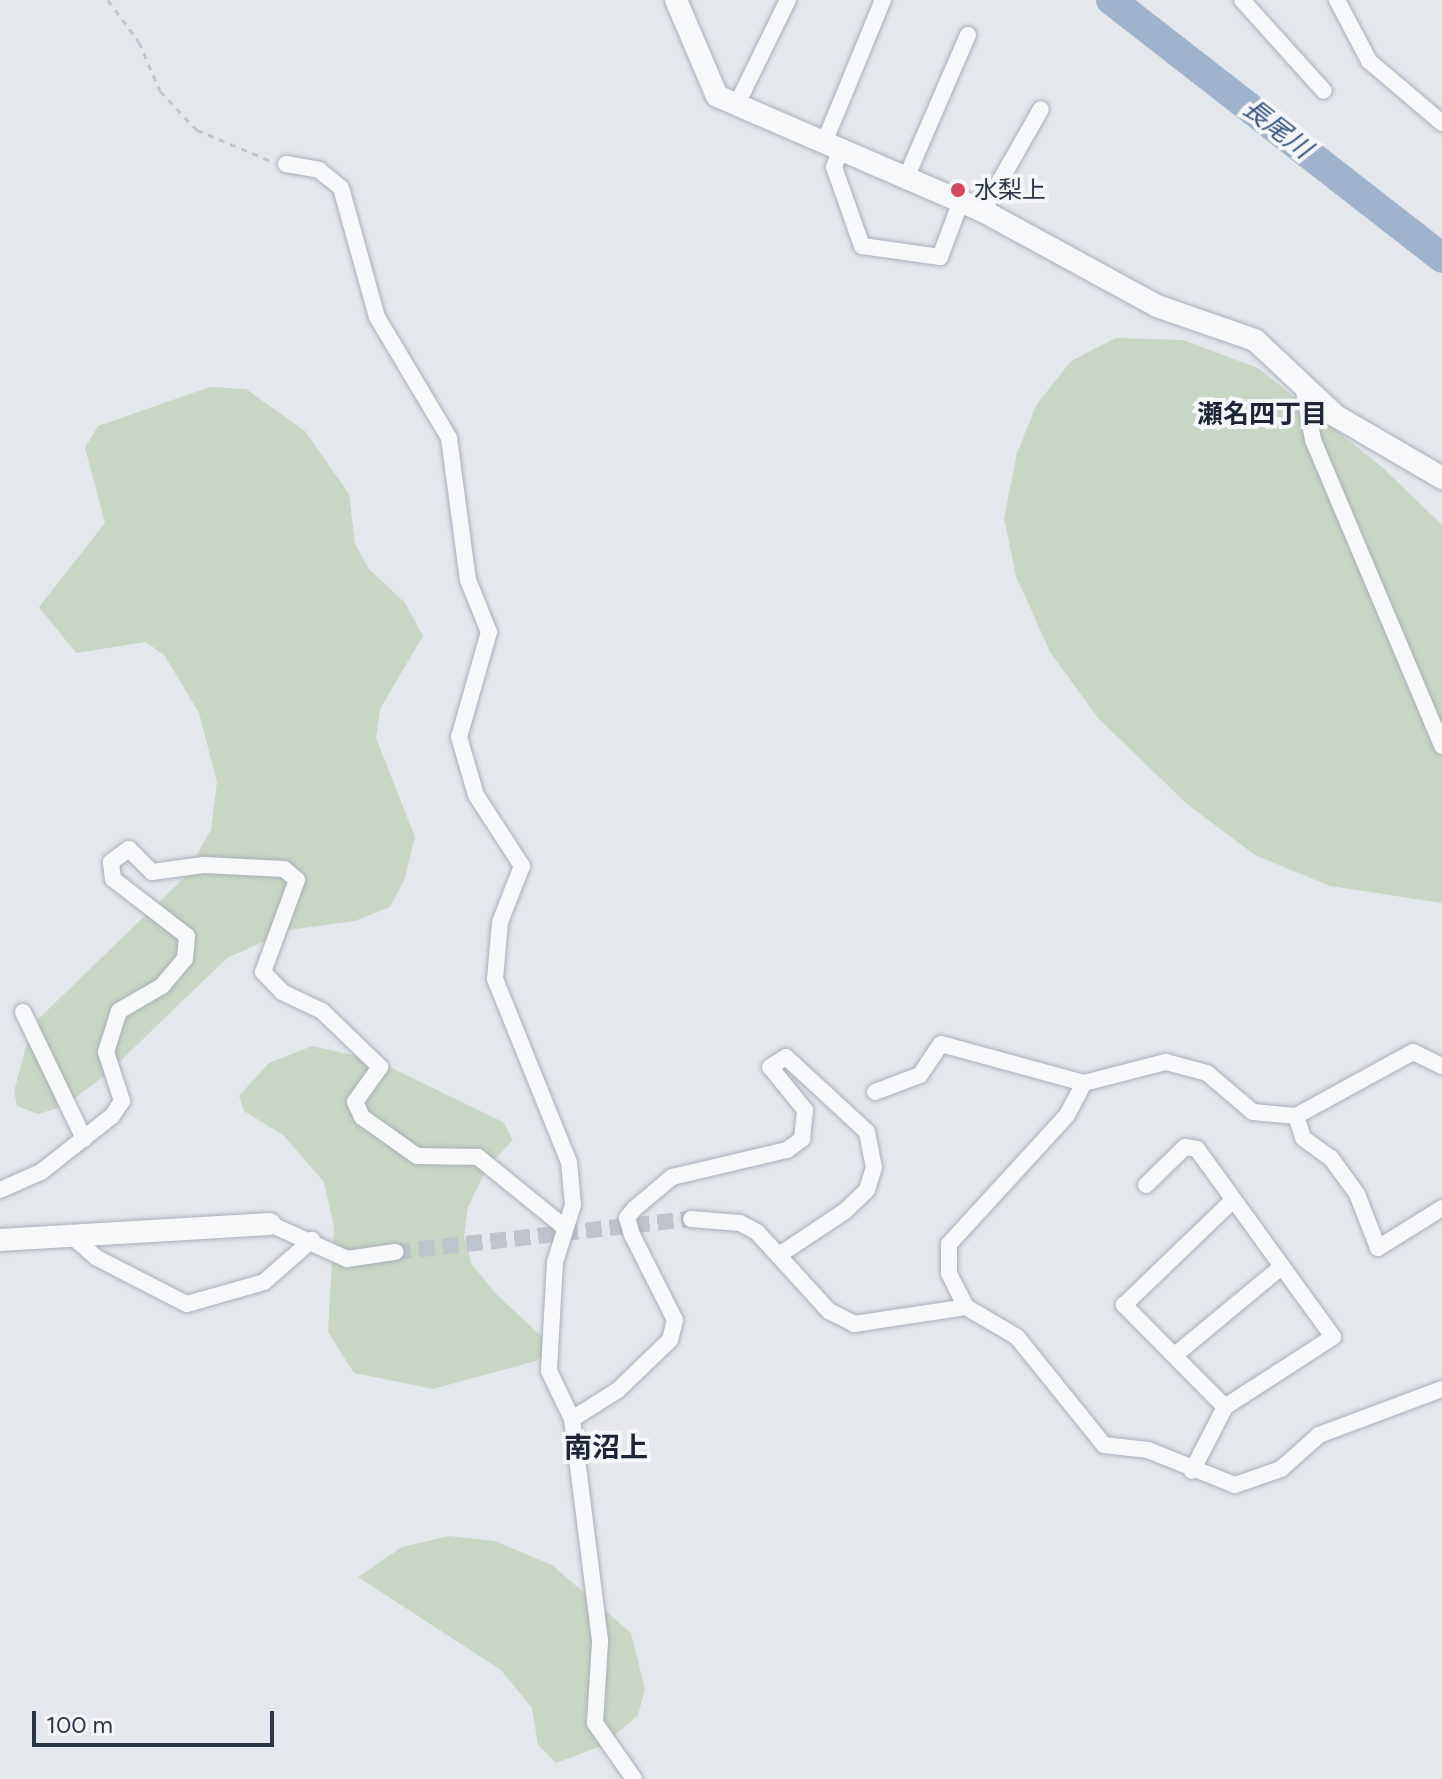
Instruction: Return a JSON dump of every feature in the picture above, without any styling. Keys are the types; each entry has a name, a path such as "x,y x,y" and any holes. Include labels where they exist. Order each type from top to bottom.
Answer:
{"street":[{"path":"676,0 708,89 736,106 983,211 1157,306 1255,340 1348,424 1442,478"},
{"path":"736,106 788,0"},
{"path":"883,0 832,146 834,167 862,246 940,257 961,201"},
{"path":"1242,0 1324,91"},
{"path":"1337,0 1369,61 1442,123"},
{"path":"906,178 968,35"},
{"path":"983,211 1041,109"},
{"path":"286,164 319,170 341,188 377,317 449,438 468,580 489,632 459,737 476,795 522,866 500,922 495,979 569,1162 573,1205 564,1227 549,1371 572,1419 600,1642 595,1723 634,1779"},
{"path":"1303,386 1313,440 1442,746"},
{"path":"0,1190 41,1172 84,1139 122,1101 106,1052 119,1011 162,986 185,959 187,936 170,917 126,895 111,862 129,849 152,872 204,865 284,869 297,880 296,890 263,972 282,992 322,1011 380,1067 355,1102 362,1117 417,1156 478,1157 564,1227"},
{"path":"23,1012 84,1139"},
{"path":"875,1092 920,1075 941,1044 1084,1083 1166,1062 1207,1073 1253,1112 1296,1116 1413,1052 1442,1066"},
{"path":"572,1419 618,1390 670,1340 670,1304 632,1235 627,1218 634,1209 672,1177 787,1150 802,1139 805,1110 770,1067 786,1057 867,1132 874,1167 867,1190 845,1211 779,1255"},
{"path":"1084,1083 1067,1115 949,1244 949,1273 966,1307 1017,1337 1104,1445 1148,1450 1192,1471 1235,1485 1255,1483 1319,1435 1442,1389"},
{"path":"1296,1116 1303,1138 1331,1158 1357,1194 1378,1248 1442,1208"},
{"path":"1146,1185 1185,1147 1197,1149 1279,1269 1333,1337 1225,1407 1192,1471"},
{"path":"1225,1407 1124,1305 1231,1202"},
{"path":"691,1219 740,1223 779,1255 829,1311 854,1324 966,1307"},
{"path":"0,1240 270,1224 312,1240 347,1259 395,1252"},
{"path":"74,1238 97,1258 187,1304 264,1282 312,1240"},
{"path":"1175,1355 1279,1269"}],"path":[{"path":"108,0 139,42 160,91 197,130 219,145 286,164"}],"green space":[{"path":"1116,338 1183,340 1258,368 1383,468 1442,525 1442,903 1330,886 1255,855 1187,804 1098,718 1050,652 1016,576 1004,518 1017,453 1037,404 1071,361"},
{"path":"210,387 246,389 305,431 349,494 355,544 369,569 405,603 423,636 380,709 376,738 415,837 405,878 390,907 355,921 289,930 227,958 108,1073 64,1106 38,1114 17,1106 14,1091 32,1025 183,879 211,830 217,782 199,713 165,656 146,642 76,653 39,607 105,523 85,448 98,426"},
{"path":"312,1046 375,1060 503,1122 513,1140 487,1168 468,1207 464,1236 471,1263 495,1293 553,1347 536,1361 433,1389 354,1373 328,1332 334,1227 324,1182 283,1135 244,1111 239,1096 269,1063"},
{"path":"449,1536 495,1541 552,1565 631,1633 645,1689 638,1715 604,1745 556,1763 538,1745 532,1708 501,1670 358,1577 402,1547"}],"waterway":[{"name":"長尾川","path":"1111,0 1442,258"}],"tunnel":[{"path":"395,1252 691,1219"}],"place":[{"name":"水梨上","path":"958,190"}],"district":[{"name":"瀬名四丁目","path":"1262,415"},
{"name":"南沼上","path":"606,1447"}]}
